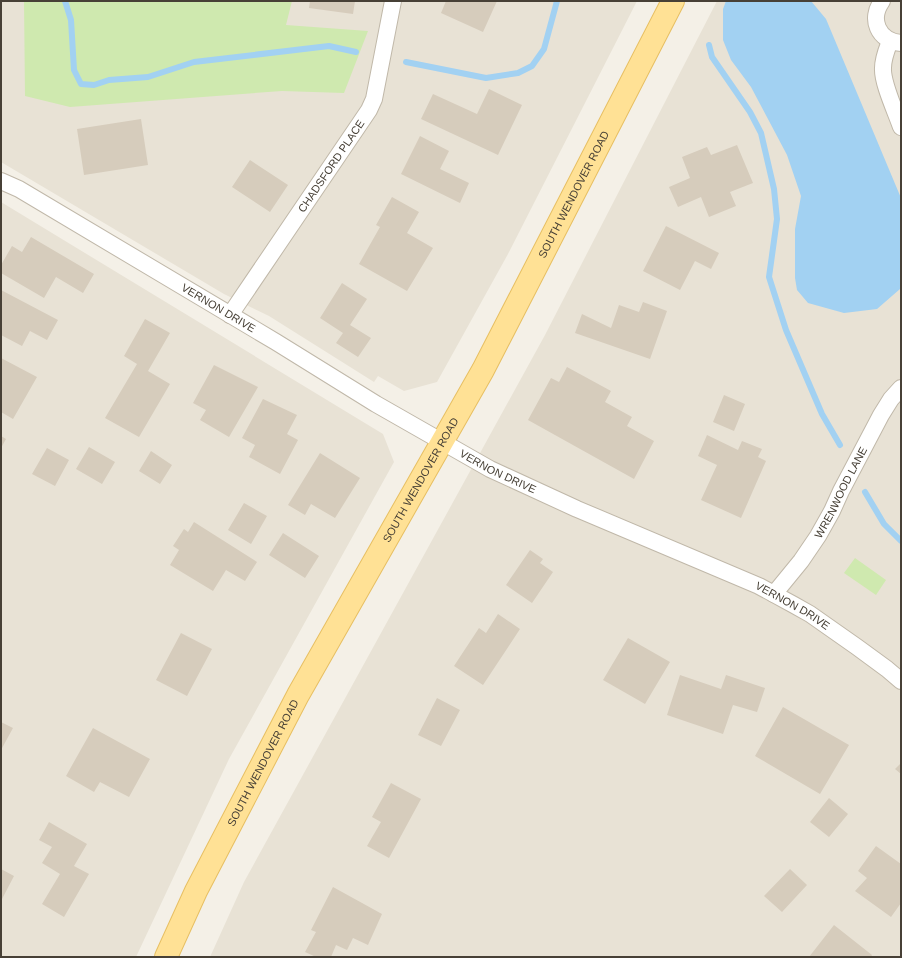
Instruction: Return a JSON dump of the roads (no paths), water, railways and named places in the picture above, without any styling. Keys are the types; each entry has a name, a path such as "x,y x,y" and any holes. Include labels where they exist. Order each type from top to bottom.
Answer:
{"main road":[{"name":"SOUTH WENDOVER ROAD","path":"166,957 196,891 298,695 483,370 673,1"}],"street":[{"name":"CHADSFORD PLACE","path":"230,315 369,110 374,99 393,1"},
{"path":"882,1 878,7 876,16 877,26 882,35 895,42 885,54 883,69 886,85 901,127"},
{"name":"VERNON DRIVE","path":"1,181 19,189 276,342 376,404 490,469 584,512 759,586 774,594 810,614 887,668 901,681"},
{"name":"WRENWOOD LANE","path":"774,594 802,561 818,536 832,511 840,491 881,415 891,399 901,388"}],"water":[{"path":"726,1 811,1 826,19 901,198 900,289 877,309 844,313 808,303 797,290 795,278 795,229 801,196 787,155 751,87 731,60 723,40 723,9"}],"waterway":[{"path":"65,1 71,20 74,70 81,84 94,85 109,80 148,77 194,62 329,46 356,52"},
{"path":"406,62 486,78 518,73 532,66 544,49 557,1"},
{"path":"709,45 712,57 750,112 761,133 774,189 777,219 769,277 786,330 822,414 840,445"},
{"path":"865,492 884,524 901,541"}]}
